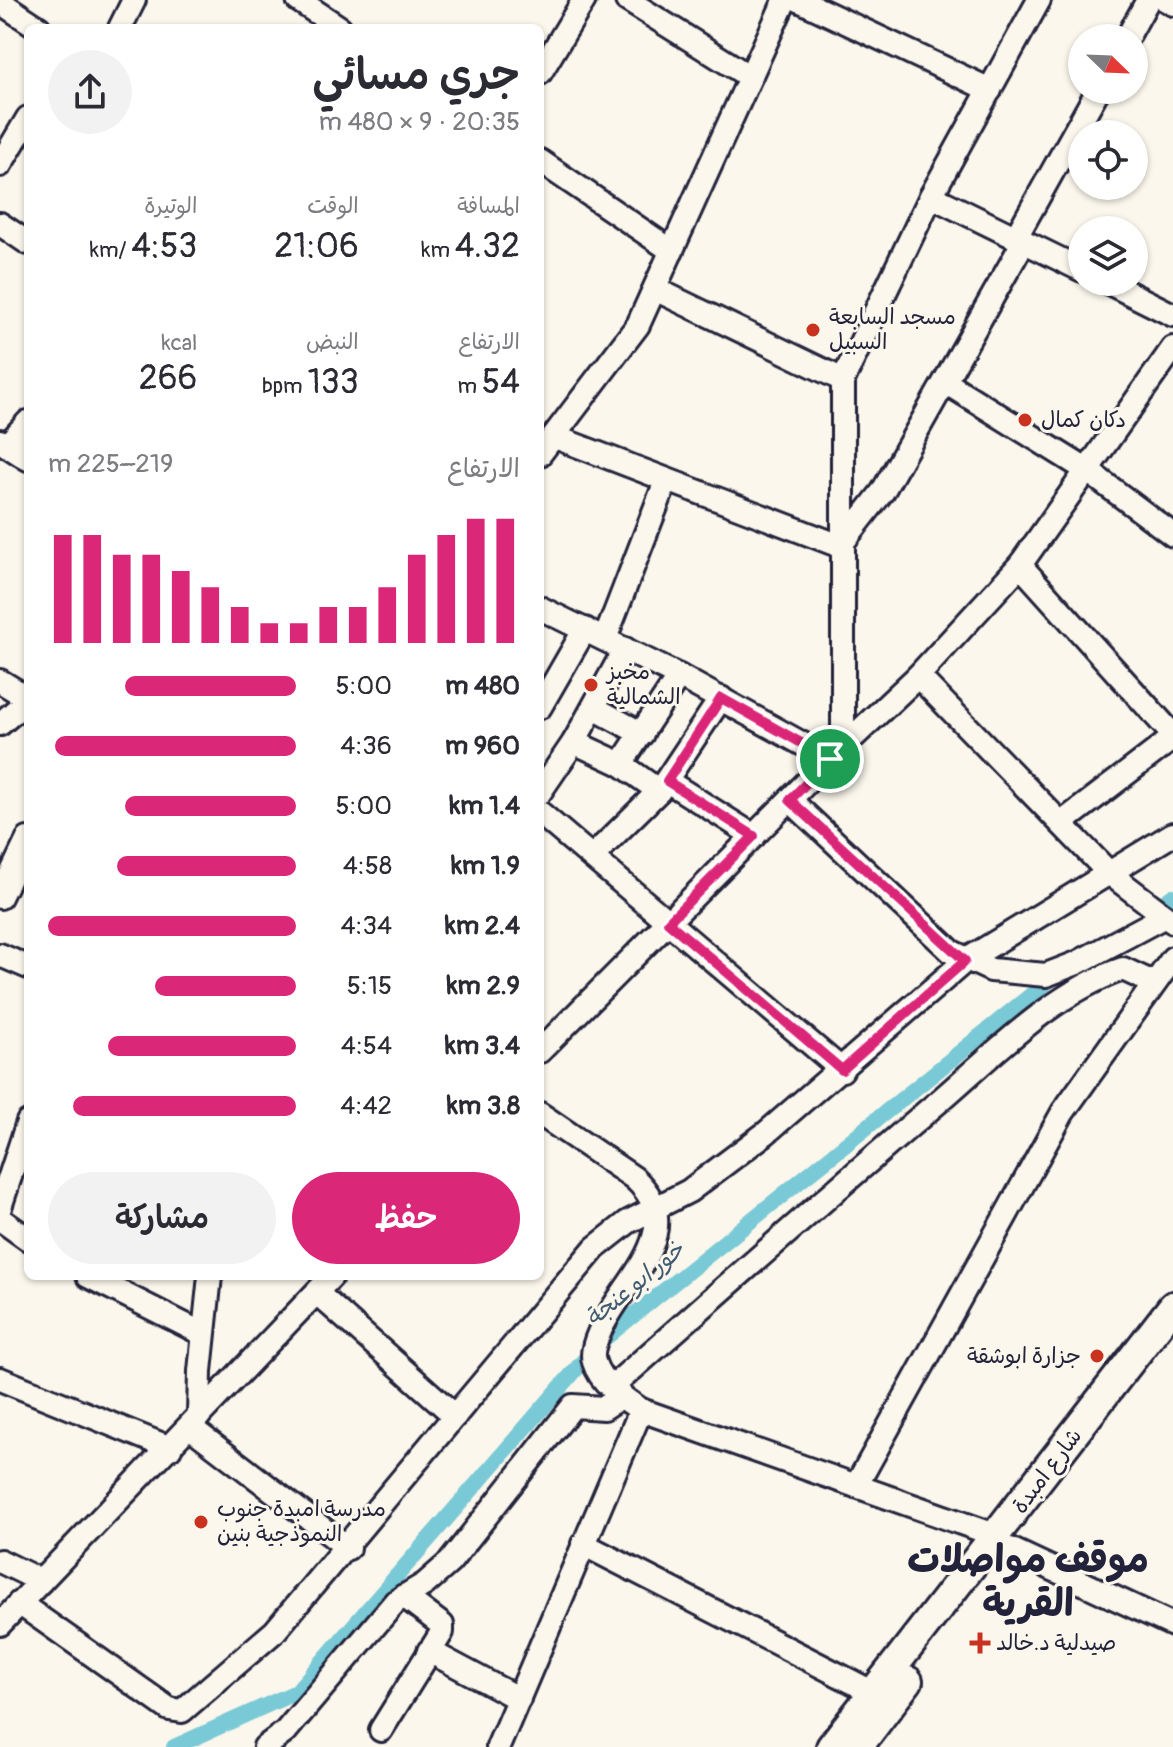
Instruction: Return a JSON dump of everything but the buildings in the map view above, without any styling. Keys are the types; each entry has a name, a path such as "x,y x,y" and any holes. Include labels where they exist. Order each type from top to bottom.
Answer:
{"main road":[{"name":"شارع امبدة","path":"1004,1542 1173,1306"},
{"path":"858,1747 955,1606 1004,1542 1173,1338"},
{"path":"831,1747 874,1693 955,1606"}],"street":[{"path":"122,24 134,0"},
{"path":"298,0 334,24"},
{"path":"544,66 584,0"},
{"path":"627,0 750,77"},
{"path":"785,0 657,290 638,325 548,445 666,481 840,546"},
{"path":"799,0 990,90"},
{"path":"836,753 843,380 931,196 1039,0"},
{"path":"1135,24 1148,0"},
{"path":"1166,0 1173,4"},
{"path":"0,2 33,24"},
{"path":"840,546 883,491 945,382 1091,104"},
{"path":"0,165 24,125"},
{"path":"544,164 672,251"},
{"path":"931,196 1068,263"},
{"path":"0,224 24,240"},
{"path":"657,290 843,380"},
{"path":"1135,296 1173,315"},
{"path":"544,1047 836,753 918,676 1020,565 1171,355"},
{"path":"945,382 1088,471 1173,535"},
{"path":"24,425 3,443 24,456"},
{"path":"544,786 594,708 605,639 666,481"},
{"path":"1020,565 1173,737 1063,822"},
{"path":"544,610 836,753"},
{"path":"544,703 605,639"},
{"path":"621,764 679,676"},
{"path":"790,800 965,961 1010,973 1046,975 1169,919 1109,873 1063,822 918,676"},
{"path":"0,681 24,696"},
{"path":"592,857 663,786 721,698"},
{"path":"0,724 24,703"},
{"path":"594,708 642,734"},
{"path":"574,742 754,836"},
{"path":"544,816 842,1070"},
{"path":"19,1603 169,1709 182,1711 267,1639 348,1548 583,1260 628,1222 703,1182 842,1070 965,961 1173,834"},
{"path":"2,889 24,847"},
{"path":"0,955 24,965"},
{"path":"856,1486 1063,1112 1173,958"},
{"path":"265,1747 285,1732 395,1602 425,1584 450,1562 573,1406 604,1408 625,1398 869,1160 1036,1020 1095,980 1123,969 1153,983"},
{"path":"544,1117 634,1178 645,1187 656,1207 658,1221 654,1242 608,1313 595,1342 595,1366 625,1398 1004,1542 1173,1625"},
{"path":"0,1207 24,1134"},
{"path":"0,1219 24,1236"},
{"path":"96,1280 203,1334"},
{"path":"194,1422 210,1280"},
{"path":"0,1624 328,1280"},
{"path":"317,1293 455,1416"},
{"path":"0,1379 170,1448"},
{"path":"498,1747 583,1544 625,1398"},
{"path":"194,1422 348,1548"},
{"path":"583,1544 874,1693"},
{"path":"0,1561 41,1581"},
{"path":"381,1730 429,1651 438,1642 442,1625 404,1596"},
{"path":"429,1651 519,1699"}],"waterway":[{"name":"خور ابو عنجة","path":"1148,913 1173,896"},
{"name":"خور ابو عنجة","path":"174,1747 296,1692 599,1343 1056,975"}],"place":[{"name":"مسجد السابعة السبيل","path":"813,330"},
{"name":"دكان كمال","path":"1025,420"},
{"name":"مخبز الشمالية","path":"591,685"},
{"name":"جزارة ابوشقة","path":"1097,1356"},
{"name":"مدرسة امبدة جنوب النموذجية بنين","path":"201,1522"},
{"name":"صيدلية د.خالد","path":"980,1643"}],"district":[{"name":"موقف مواصلات القرية","path":"1028,1582"}],"route":[{"path":"721,698 830,759 790,800 965,961 842,1070 668,922 754,836 667,781 721,698"}]}
